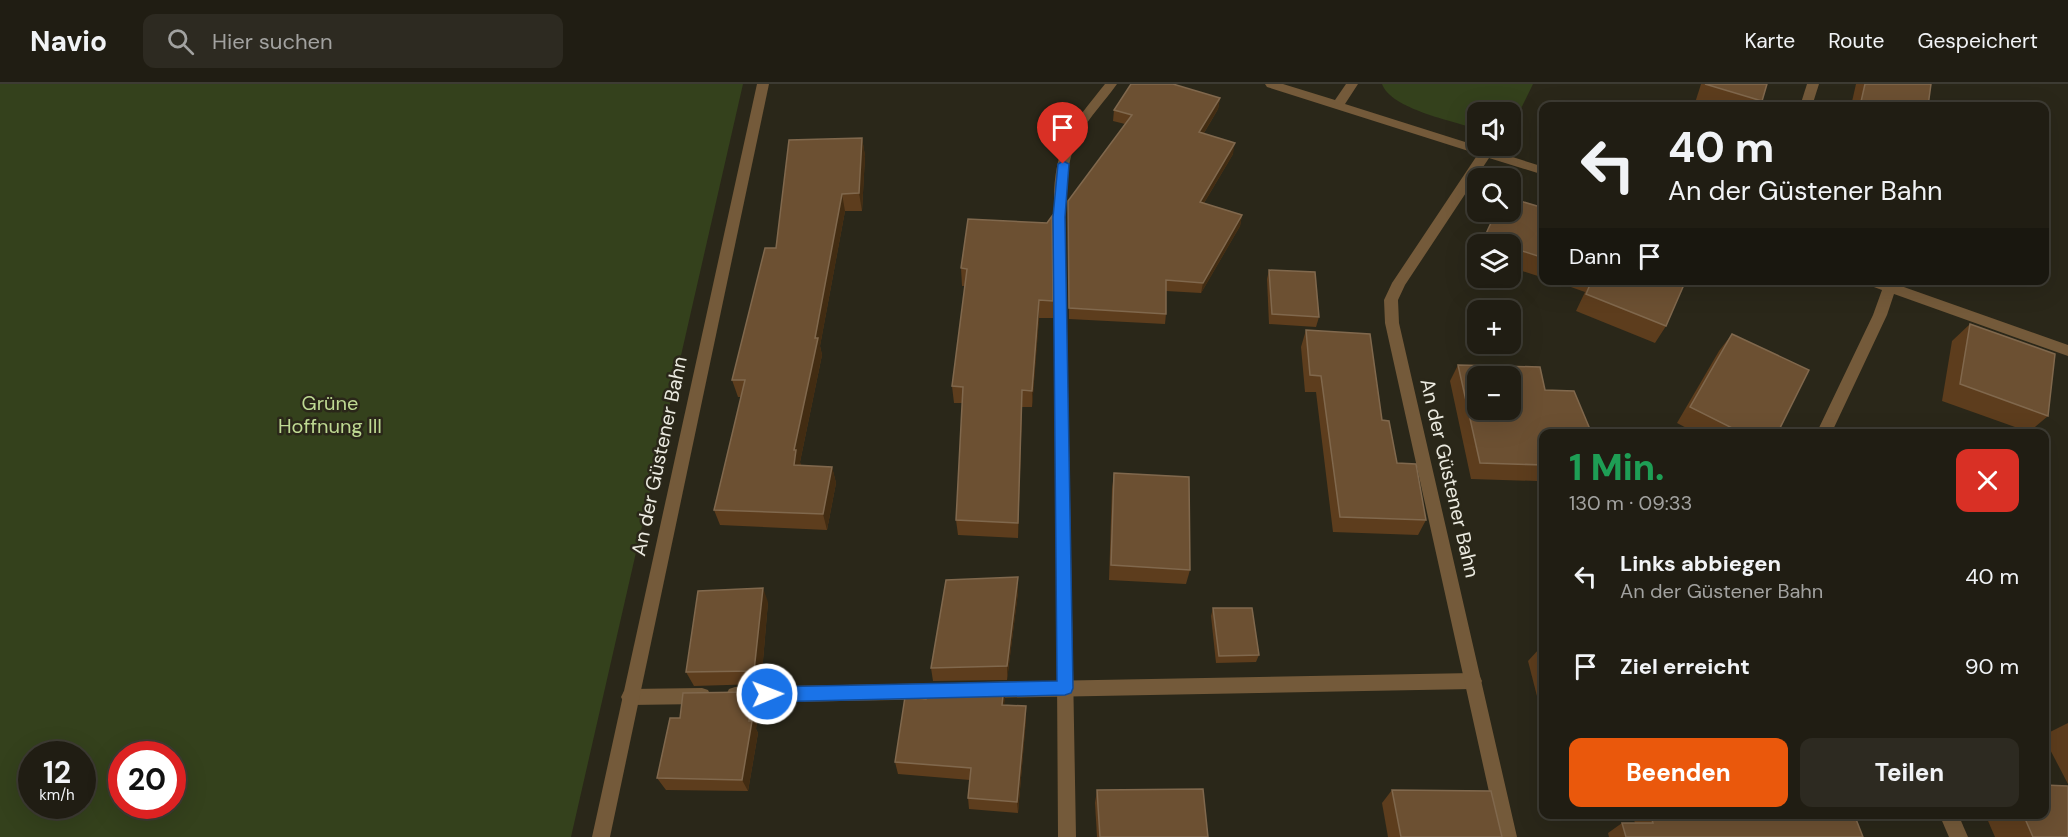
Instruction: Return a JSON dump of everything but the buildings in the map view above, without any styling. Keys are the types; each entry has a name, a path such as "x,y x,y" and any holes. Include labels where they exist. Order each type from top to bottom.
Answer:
{"street":[{"name":"An der Güstener Bahn","path":"601,837 763,84"},
{"path":"1066,837 1060,180 1066,149 1079,126 1111,84"},
{"path":"1271,84 1467,146"},
{"path":"1338,105 1352,84"},
{"path":"1807,102 1813,84"},
{"name":"An der Güstener Bahn","path":"1483,156 1391,300 1392,323 1508,837"},
{"path":"1498,156 1539,169"},
{"path":"1880,285 2068,351"},
{"path":"1825,429 1880,315 1888,288"},
{"path":"630,697 1473,681"},
{"path":"1950,819 1959,837"}],"green space":[{"name":"Grüne Hoffnung III","path":"0,84 743,84 571,837 0,837"},
{"path":"1382,84 1533,84 1521,109 1521,102 1467,102 1467,126 1424,113 1388,93"}],"route":[{"path":"767,694 1065,688 1059,217 1063,164"}]}
